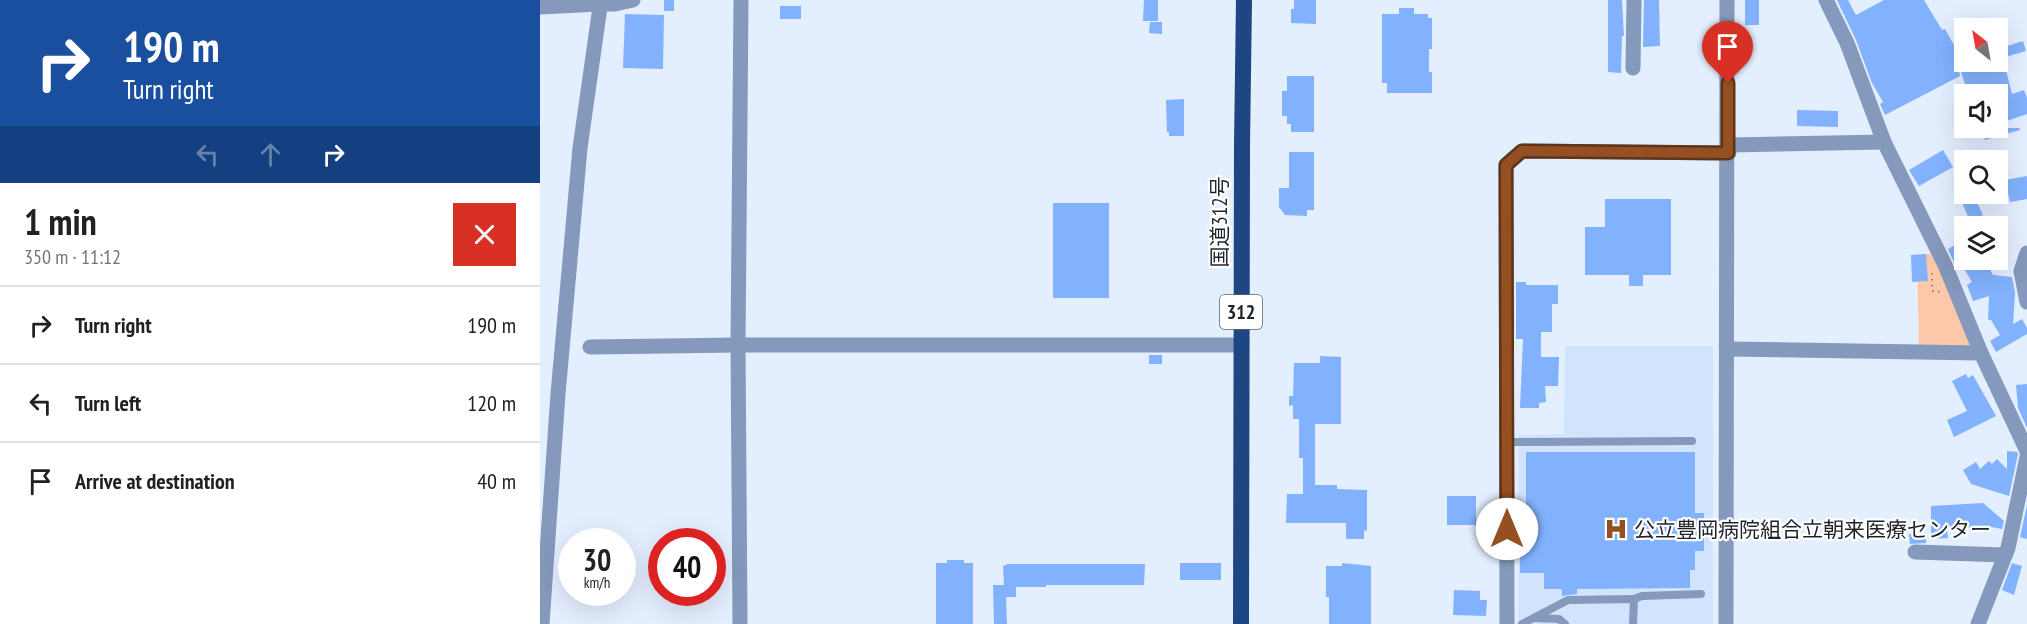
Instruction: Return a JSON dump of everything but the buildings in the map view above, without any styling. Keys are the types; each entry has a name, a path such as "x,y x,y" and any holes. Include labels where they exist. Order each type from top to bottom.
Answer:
{"highway":[{"name":"国道312号","path":"1241,624 1244,0"}],"street":[{"path":"540,7 600,2 615,4 633,0"},
{"path":"740,624 738,345 741,0"},
{"path":"1634,0 1634,68"},
{"path":"1726,624 1729,149 1727,0"},
{"path":"1826,0 1846,43 1884,142 1945,265 2027,451"},
{"path":"542,624 558,394 580,147 600,2"},
{"path":"1507,624 1506,165 1522,151 1729,149 1884,142"},
{"path":"2027,253 2021,271 2027,302"},
{"path":"590,347 1241,345"},
{"path":"1728,349 1982,353"},
{"path":"1978,624 2005,555 2027,457"},
{"path":"1915,552 2005,555"}],"lane":[{"path":"1506,442 1692,441"},
{"path":"1522,624 1568,600 1634,599 1642,596 1701,594"},
{"path":"1633,624 1634,599"},
{"path":"1534,618 1559,619 1565,624"}],"shaded area":[{"path":"1933,253 1981,353 1919,351 1917,256"},
{"name":"公立豊岡病院組合立朝来医療センター","path":"1565,346 1713,346 1713,624 1518,624 1519,435 1564,434"}],"place":[{"name":"公立豊岡病院組合立朝来医療センター","path":"1616,529"}],"route":[{"path":"1507,529 1506,165 1522,151 1728,153 1728,83"}]}
